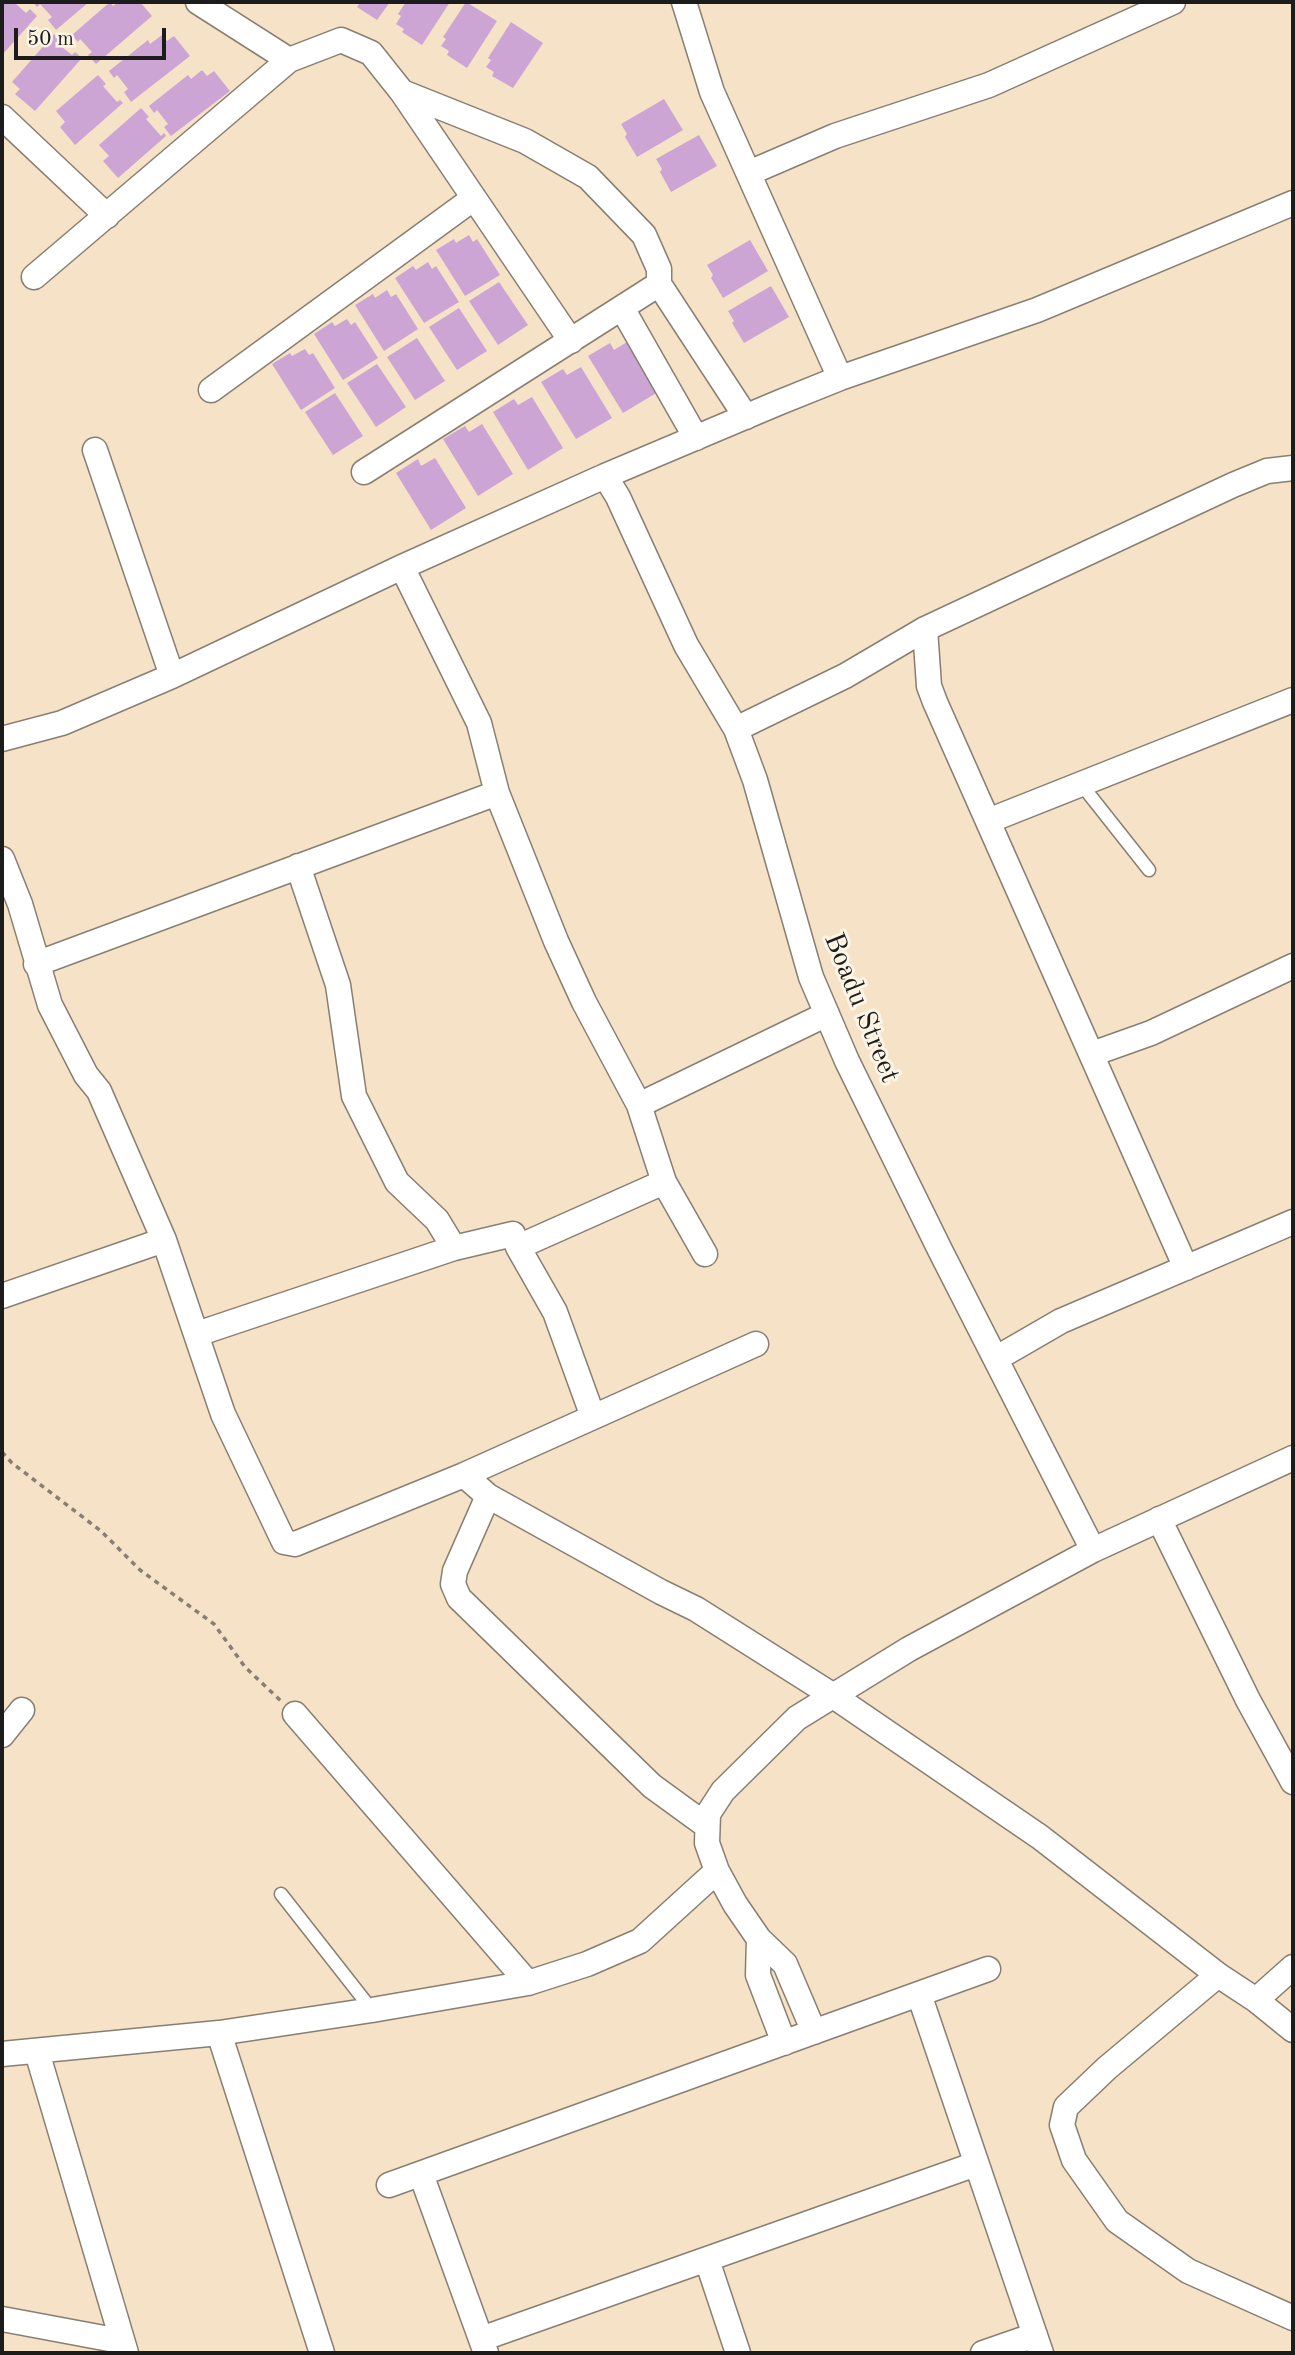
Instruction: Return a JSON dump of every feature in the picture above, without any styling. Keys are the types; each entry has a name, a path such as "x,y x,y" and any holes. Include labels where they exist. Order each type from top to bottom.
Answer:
{"street":[{"path":"198,2 289,60"},
{"path":"684,2 712,92 840,377"},
{"path":"750,173 835,136 989,85 1173,2"},
{"path":"34,277 289,60 341,40 371,53 402,92 571,341"},
{"path":"402,92 525,141 588,177 644,235 659,268 659,284 746,417"},
{"path":"2,117 107,216"},
{"path":"211,390 474,198"},
{"path":"2,739 62,723 172,676 402,567 606,475 840,377 1037,310 1293,203"},
{"path":"364,472 659,284"},
{"path":"622,308 696,438"},
{"path":"95,450 172,676"},
{"path":"736,729 845,676 925,629 1233,485 1267,471 1293,468"},
{"name":"Boadu Street","path":"606,475 685,645 736,729 755,780 811,977 847,1061 1093,1550"},
{"path":"402,567 479,723 497,793 556,941 584,1002 639,1105 664,1182 705,1254"},
{"path":"925,629 929,686 1186,1268"},
{"path":"988,821 1293,700"},
{"path":"36,964 497,793"},
{"path":"2,859 20,904 50,1005 86,1074 99,1091 164,1240 223,1414 284,1542 295,1544 464,1475 756,1344"},
{"path":"298,866 338,985 354,1096 397,1182 437,1220 454,1248"},
{"path":"1092,1054 1151,1033 1293,966"},
{"path":"639,1105 827,1014"},
{"path":"518,1247 664,1182"},
{"path":"997,1358 1061,1321 1293,1223"},
{"path":"197,1334 454,1248 513,1234 555,1312 593,1417"},
{"path":"2,1297 164,1240"},
{"path":"814,2032 785,1964 759,1939 717,1871 707,1843 707,1826 708,1814 723,1791 797,1718 909,1649 1093,1550 1293,1458"},
{"path":"464,1475 488,1496 660,1592 696,1609 832,1695 1040,1837 1293,2030"},
{"path":"488,1496 455,1571 453,1584 459,1598 652,1786 707,1826"},
{"path":"1159,1519 1248,1700 1287,1755 1293,1782"},
{"path":"2,1735 22,1710"},
{"path":"295,1714 528,1983"},
{"path":"2,2054 219,2033 528,1983 587,1965 640,1941 717,1871"},
{"path":"759,1939 758,1975 784,2043"},
{"path":"1256,2000 1293,1967"},
{"path":"389,2185 988,1969"},
{"path":"1218,1975 1107,2068 1066,2107 1062,2125 1074,2160 1117,2221 1188,2271 1293,2318"},
{"path":"919,1994 1038,2344 982,2353"},
{"path":"219,2033 322,2353"},
{"path":"2,2319 123,2347 37,2052"},
{"path":"421,2174 484,2346 706,2260 976,2164"},
{"path":"706,2260 738,2353"}],"lane":[{"path":"1081,784 1149,870"},
{"path":"281,1894 372,2010"}],"path":[{"path":"2,1452 12,1463 102,1531 140,1570 214,1624 245,1667 295,1714"}],"building":[{"path":"2,2 14,2 26,13 30,9 37,16 2,55"},
{"path":"33,2 89,2 56,30 48,20 52,17 40,4 37,7"},
{"path":"110,2 113,6 118,2 140,2 152,16 96,64 88,55 92,52 80,39 78,42 72,35"},
{"path":"355,2 390,2 377,20 357,7 359,4"},
{"path":"406,2 450,2 422,45 402,32 404,29 396,24 401,16 398,14"},
{"path":"466,2 497,21 467,68 447,55 449,51 441,46 446,39 443,37"},
{"path":"511,22 543,43 513,88 492,76 494,72 486,67 491,60 488,58"},
{"path":"54,34 60,40 57,43 72,55 75,52 82,58 35,111 15,94 20,89 12,82"},
{"path":"162,35 167,41 174,36 190,56 131,102 124,92 128,89 117,75 114,78 109,71 148,40 150,44"},
{"path":"202,70 207,76 214,71 230,91 171,136 164,127 168,124 157,110 154,113 149,106 188,75 191,79"},
{"path":"98,75 106,84 103,86 117,102 120,100 123,103 75,145 60,127 65,122 56,111"},
{"path":"664,99 683,130 637,157 621,124"},
{"path":"141,108 149,117 146,119 161,136 164,133 166,136 118,178 103,161 109,156 99,145"},
{"path":"699,135 717,166 671,192 656,159"},
{"path":"469,235 473,242 477,239 500,275 465,296 436,250 454,239 456,243"},
{"path":"750,240 768,271 723,298 707,265"},
{"path":"428,262 432,269 436,266 459,302 424,323 395,278 413,266 416,270"},
{"path":"499,282 528,325 498,345 469,301"},
{"path":"771,286 789,317 744,343 728,311"},
{"path":"387,290 391,297 396,294 418,329 384,351 355,305 373,294 375,298"},
{"path":"459,308 487,351 457,370 429,327"},
{"path":"347,319 351,325 355,322 378,358 343,380 314,334 332,322 335,326"},
{"path":"417,338 445,381 415,400 387,357"},
{"path":"627,342 658,392 623,413 588,356 610,343 614,350"},
{"path":"305,349 309,355 313,353 335,388 301,410 272,364 290,353 292,356"},
{"path":"377,364 406,407 376,427 347,383"},
{"path":"581,367 612,418 576,439 541,382 563,369 567,375"},
{"path":"335,393 363,436 333,455 305,412"},
{"path":"532,397 563,448 528,470 493,412 514,399 518,405"},
{"path":"482,424 513,474 478,496 443,439 465,426 469,432"},
{"path":"435,458 466,508 431,530 396,473 418,459 421,466"}]}
